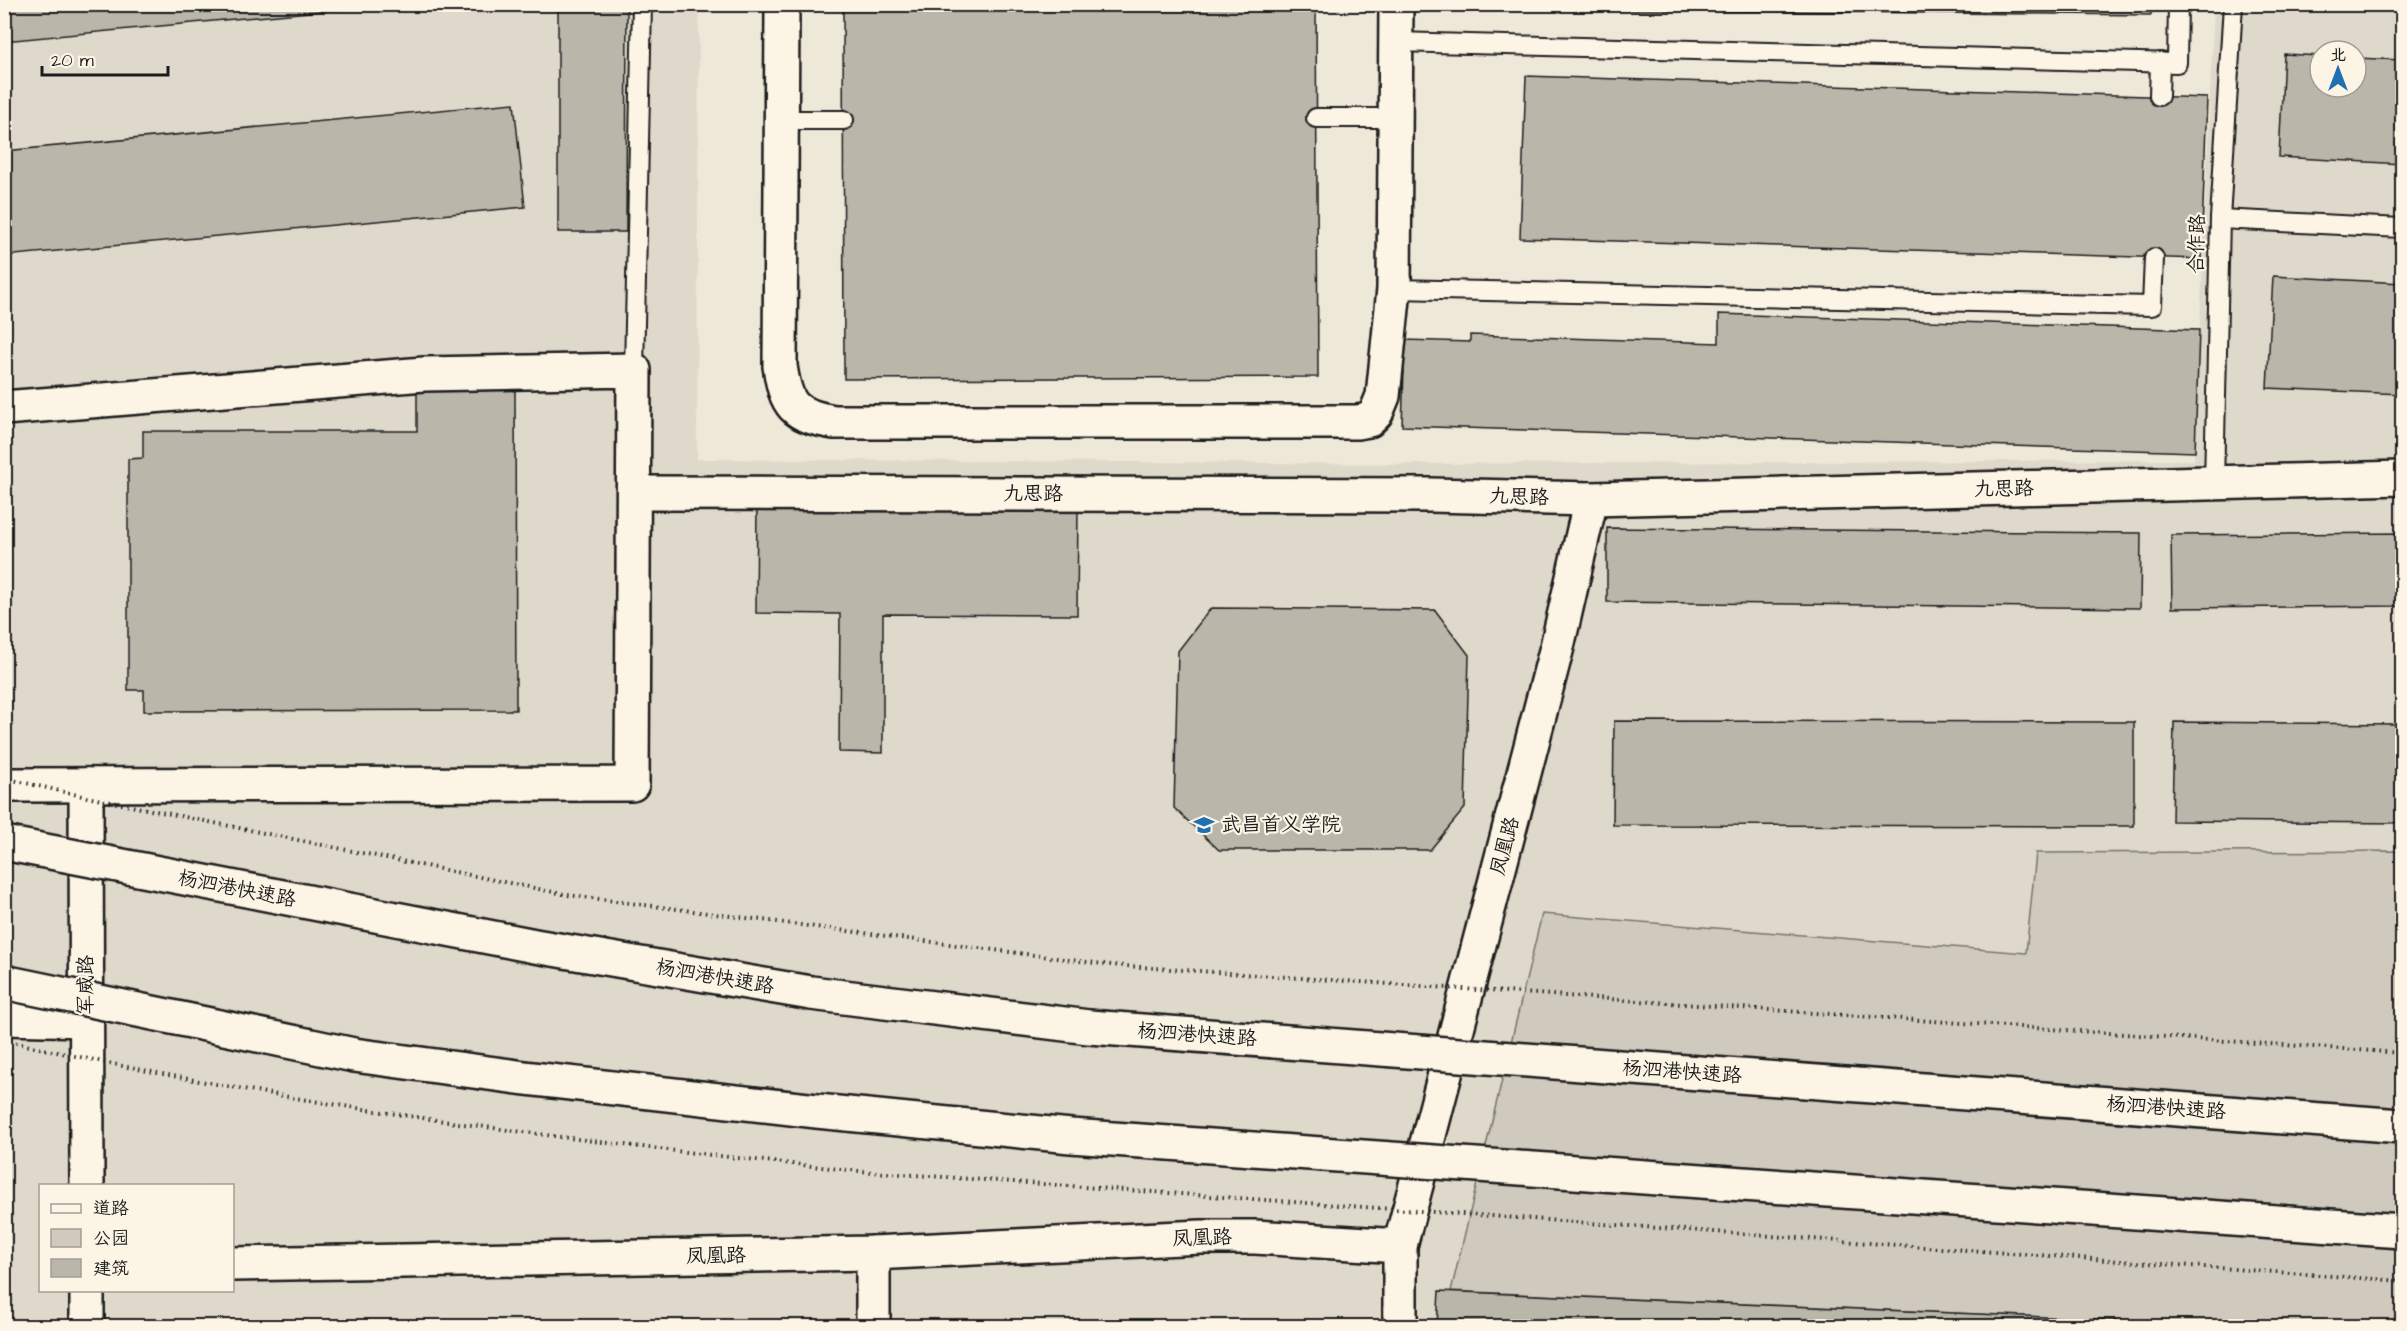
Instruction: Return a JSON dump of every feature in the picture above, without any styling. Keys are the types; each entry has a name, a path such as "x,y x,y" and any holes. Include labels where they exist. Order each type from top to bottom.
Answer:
{"main road":[{"path":"782,4 780,366 784,393 794,409 810,418 858,422 1369,420 1376,413 1383,396 1394,290 1396,4"},
{"path":"4,408 424,374 634,370 632,784 4,785"},
{"name":"九思路","path":"634,493 1431,495 1591,499 2403,478"},
{"name":"凤凰路","path":"234,1264 873,1253 1255,1236 1400,1246 1557,647 1591,499"},
{"name":"军威路","path":"86,785 87,1184"},
{"name":"杨泗港快速路","path":"4,843 423,925 765,986 1089,1027 2403,1126"},
{"path":"4,982 354,1054 525,1078 829,1112 1071,1136 2403,1231"},
{"path":"4,1018 86,1020"},
{"path":"1400,1246 1400,1326"},
{"path":"873,1253 873,1326"},
{"path":"87,1292 87,1326"}],"lane":[{"path":"634,370 642,4"},
{"path":"1396,42 2177,63 2178,4"},
{"name":"合作路","path":"2214,484 2220,219 2233,4"},
{"path":"2159,96 2160,62"},
{"path":"1316,118 1395,118"},
{"path":"781,120 844,120"},
{"path":"2220,219 2403,228"},
{"path":"1394,290 2152,306 2154,258"}],"path":[{"path":"4,778 568,895 870,936 1111,965 2403,1053"}],"shaded area":[{"name":"武昌首义学院","path":"5,5 699,5 697,459 1403,464 2194,460 2214,5 2402,5 2402,1326 5,1326"}],"green space":[{"path":"2402,851 2402,1326 2122,1326 2115,1320 1451,1291 1542,914 2026,953 2036,853"}],"building":[{"path":"4,4 393,4 4,41"},
{"path":"558,4 627,4 626,232 558,232"},
{"path":"843,4 1316,4 1318,377 844,379"},
{"path":"1534,4 2151,4 2151,15 1534,9"},
{"path":"2284,54 2308,55 2308,99 2368,99 2368,59 2402,60 2402,164 2279,157"},
{"path":"1526,76 2207,98 2201,259 1520,238"},
{"path":"514,103 525,207 4,256 4,151"},
{"path":"2273,276 2402,283 2402,394 2267,388"},
{"path":"1719,314 2199,330 2195,452 1402,426 1405,340 1470,342 1470,335 1719,343"},
{"path":"417,389 515,389 516,710 144,711 144,690 128,690 128,459 143,458 143,431 417,431"},
{"path":"757,503 1078,506 1077,615 883,614 883,753 839,752 840,614 756,613"},
{"path":"1607,528 2141,533 2140,608 1607,602"},
{"path":"2402,533 2402,606 2172,608 2171,535"},
{"path":"1211,608 1435,610 1469,655 1465,808 1430,850 1219,850 1174,808 1178,651"},
{"path":"1614,721 2134,722 2134,826 1613,825"},
{"path":"2174,722 2402,724 2402,823 2172,821"},
{"path":"1439,1291 2115,1320 2122,1326 1437,1326"},
{"path":"365,1322 365,1326 244,1326 247,1323"}],"place":[{"name":"武昌首义学院","path":"1204,825"}]}
